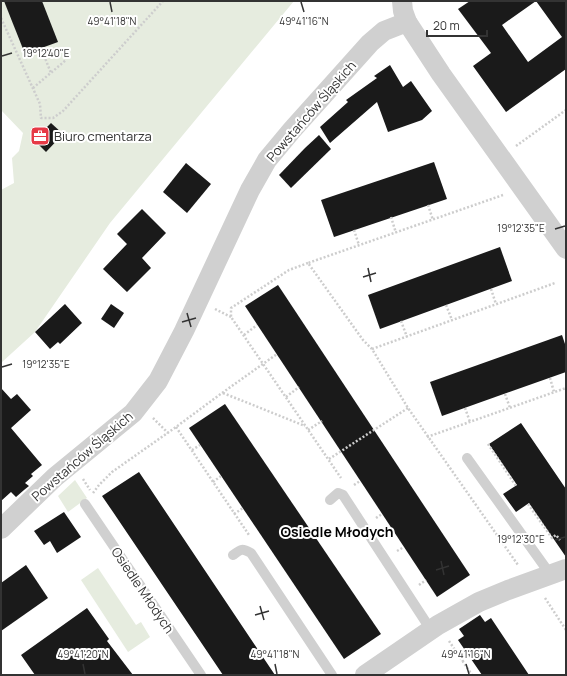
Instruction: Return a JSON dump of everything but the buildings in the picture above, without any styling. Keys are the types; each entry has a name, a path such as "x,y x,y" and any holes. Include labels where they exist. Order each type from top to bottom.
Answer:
{"street":[{"path":"402,1 403,11 407,22 441,74 564,243"},
{"name":"Powstańców Śląskich","path":"1,529 55,477 133,413 158,381 184,331 250,190 267,160 370,43 384,31 407,22"},
{"path":"365,675 434,628 479,602 536,588 558,571"}],"lane":[{"path":"467,458 558,571"},
{"path":"330,500 338,493 343,495 434,628"},
{"name":"Osiedle Młodych","path":"85,504 201,675"},
{"path":"233,555 240,550 251,553 332,675"}],"path":[{"path":"1,18 40,104 41,118 53,118 62,111 163,1"},
{"path":"41,48 51,73"},
{"path":"33,88 66,60"},
{"path":"514,147 566,110"},
{"path":"231,317 231,308 289,270 502,196"},
{"path":"428,205 433,220"},
{"path":"392,217 396,233"},
{"path":"354,230 360,245"},
{"path":"308,264 363,340 372,350 427,437 507,552 536,588 566,630"},
{"path":"372,350 556,282"},
{"path":"491,288 496,304"},
{"path":"446,305 452,320"},
{"path":"214,309 231,317 344,483"},
{"path":"401,321 407,337"},
{"path":"244,335 257,325"},
{"path":"80,473 93,494 99,484 112,472 277,354"},
{"path":"550,378 554,392"},
{"path":"286,397 299,388"},
{"path":"427,437 566,388"},
{"path":"222,393 306,426"},
{"path":"505,394 510,408"},
{"path":"329,459 408,408"},
{"path":"465,408 470,422"},
{"path":"149,414 168,433"},
{"path":"308,430 322,421"},
{"path":"488,444 516,486"},
{"path":"192,450 200,445"},
{"path":"213,482 221,476"},
{"path":"528,504 552,538 556,535 560,540"},
{"path":"234,514 243,508"},
{"path":"434,628 472,675"},
{"path":"462,661 469,656"}],"shaded area":[{"path":"1,1 294,1 110,223 35,332 1,363 1,190 14,183 12,158 19,151 23,133 1,110"},
{"path":"75,480 87,498 68,512 58,496"},
{"path":"98,568 136,625 141,622 150,637 128,652 81,580"}],"place":[{"name":"Biuro cmentarza","path":"40,136"}],"district":[{"name":"Osiedle Młodych","path":"337,532"}]}
